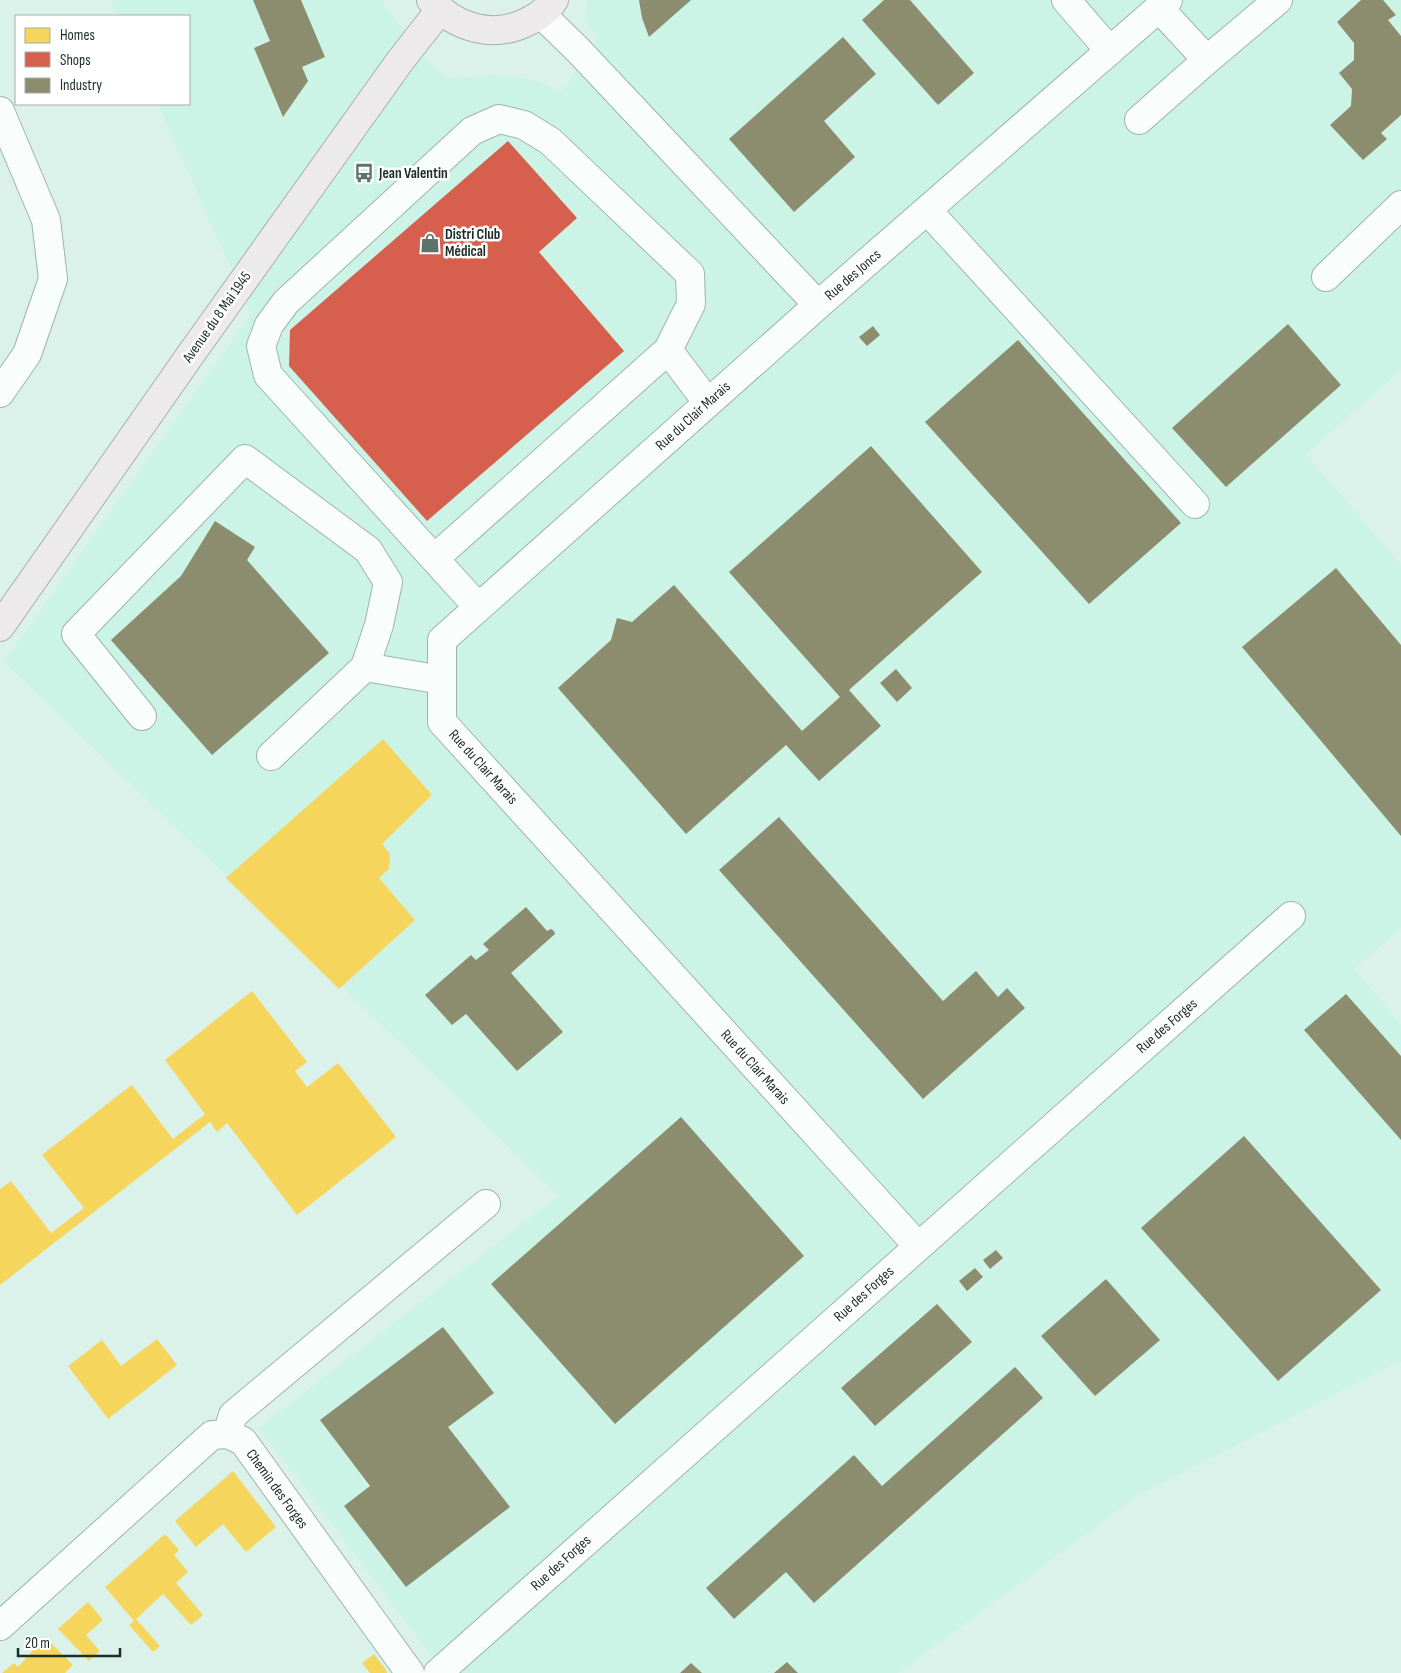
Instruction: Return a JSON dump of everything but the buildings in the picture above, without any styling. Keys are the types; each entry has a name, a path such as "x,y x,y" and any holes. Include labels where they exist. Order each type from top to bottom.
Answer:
{"main road":[{"path":"436,5 456,22 475,29 496,31 517,27 547,7"},
{"name":"Avenue du 8 Mai 1945","path":"0,627 191,354 400,61 436,5"}],"street":[{"path":"1066,0 1110,51"},
{"path":"1139,120 1278,0"},
{"path":"1164,4 1207,60"},
{"name":"Rue des Joncs","path":"547,7 578,50 818,305 1164,4"},
{"path":"0,111 46,220 53,279 27,354 0,393"},
{"path":"435,558 668,350 691,304 690,274 550,140 524,125 499,119 472,131 286,302 269,325 261,346 268,374 478,607"},
{"path":"1326,277 1401,206"},
{"path":"927,210 1195,504"},
{"name":"Rue du Clair Marais","path":"818,305 442,640 442,722 918,1246"},
{"path":"668,350 708,403"},
{"path":"142,716 76,634 246,459 368,550 388,582 379,624 365,667 271,756"},
{"path":"365,667 442,680"},
{"name":"Rue des Forges","path":"438,1673 1291,916"},
{"path":"0,1626 220,1435 233,1415 486,1204"},
{"name":"Chemin des Forges","path":"220,1435 243,1441 410,1673"}],"shaded area":[{"path":"111,0 383,0 384,5 434,67 449,79 491,75 530,79 562,92 599,38 584,20 588,0 1401,0 1401,370 1306,454 1401,565 1401,928 1354,969 1401,1025 1401,1361 1138,1495 899,1673 445,1673 259,1428 559,1195 4,662 251,314 158,105 190,105 190,15 118,15"}],"place":[{"name":"Jean Valentin","path":"364,173"},
{"name":"Distri Club Médical","path":"430,243"}]}
